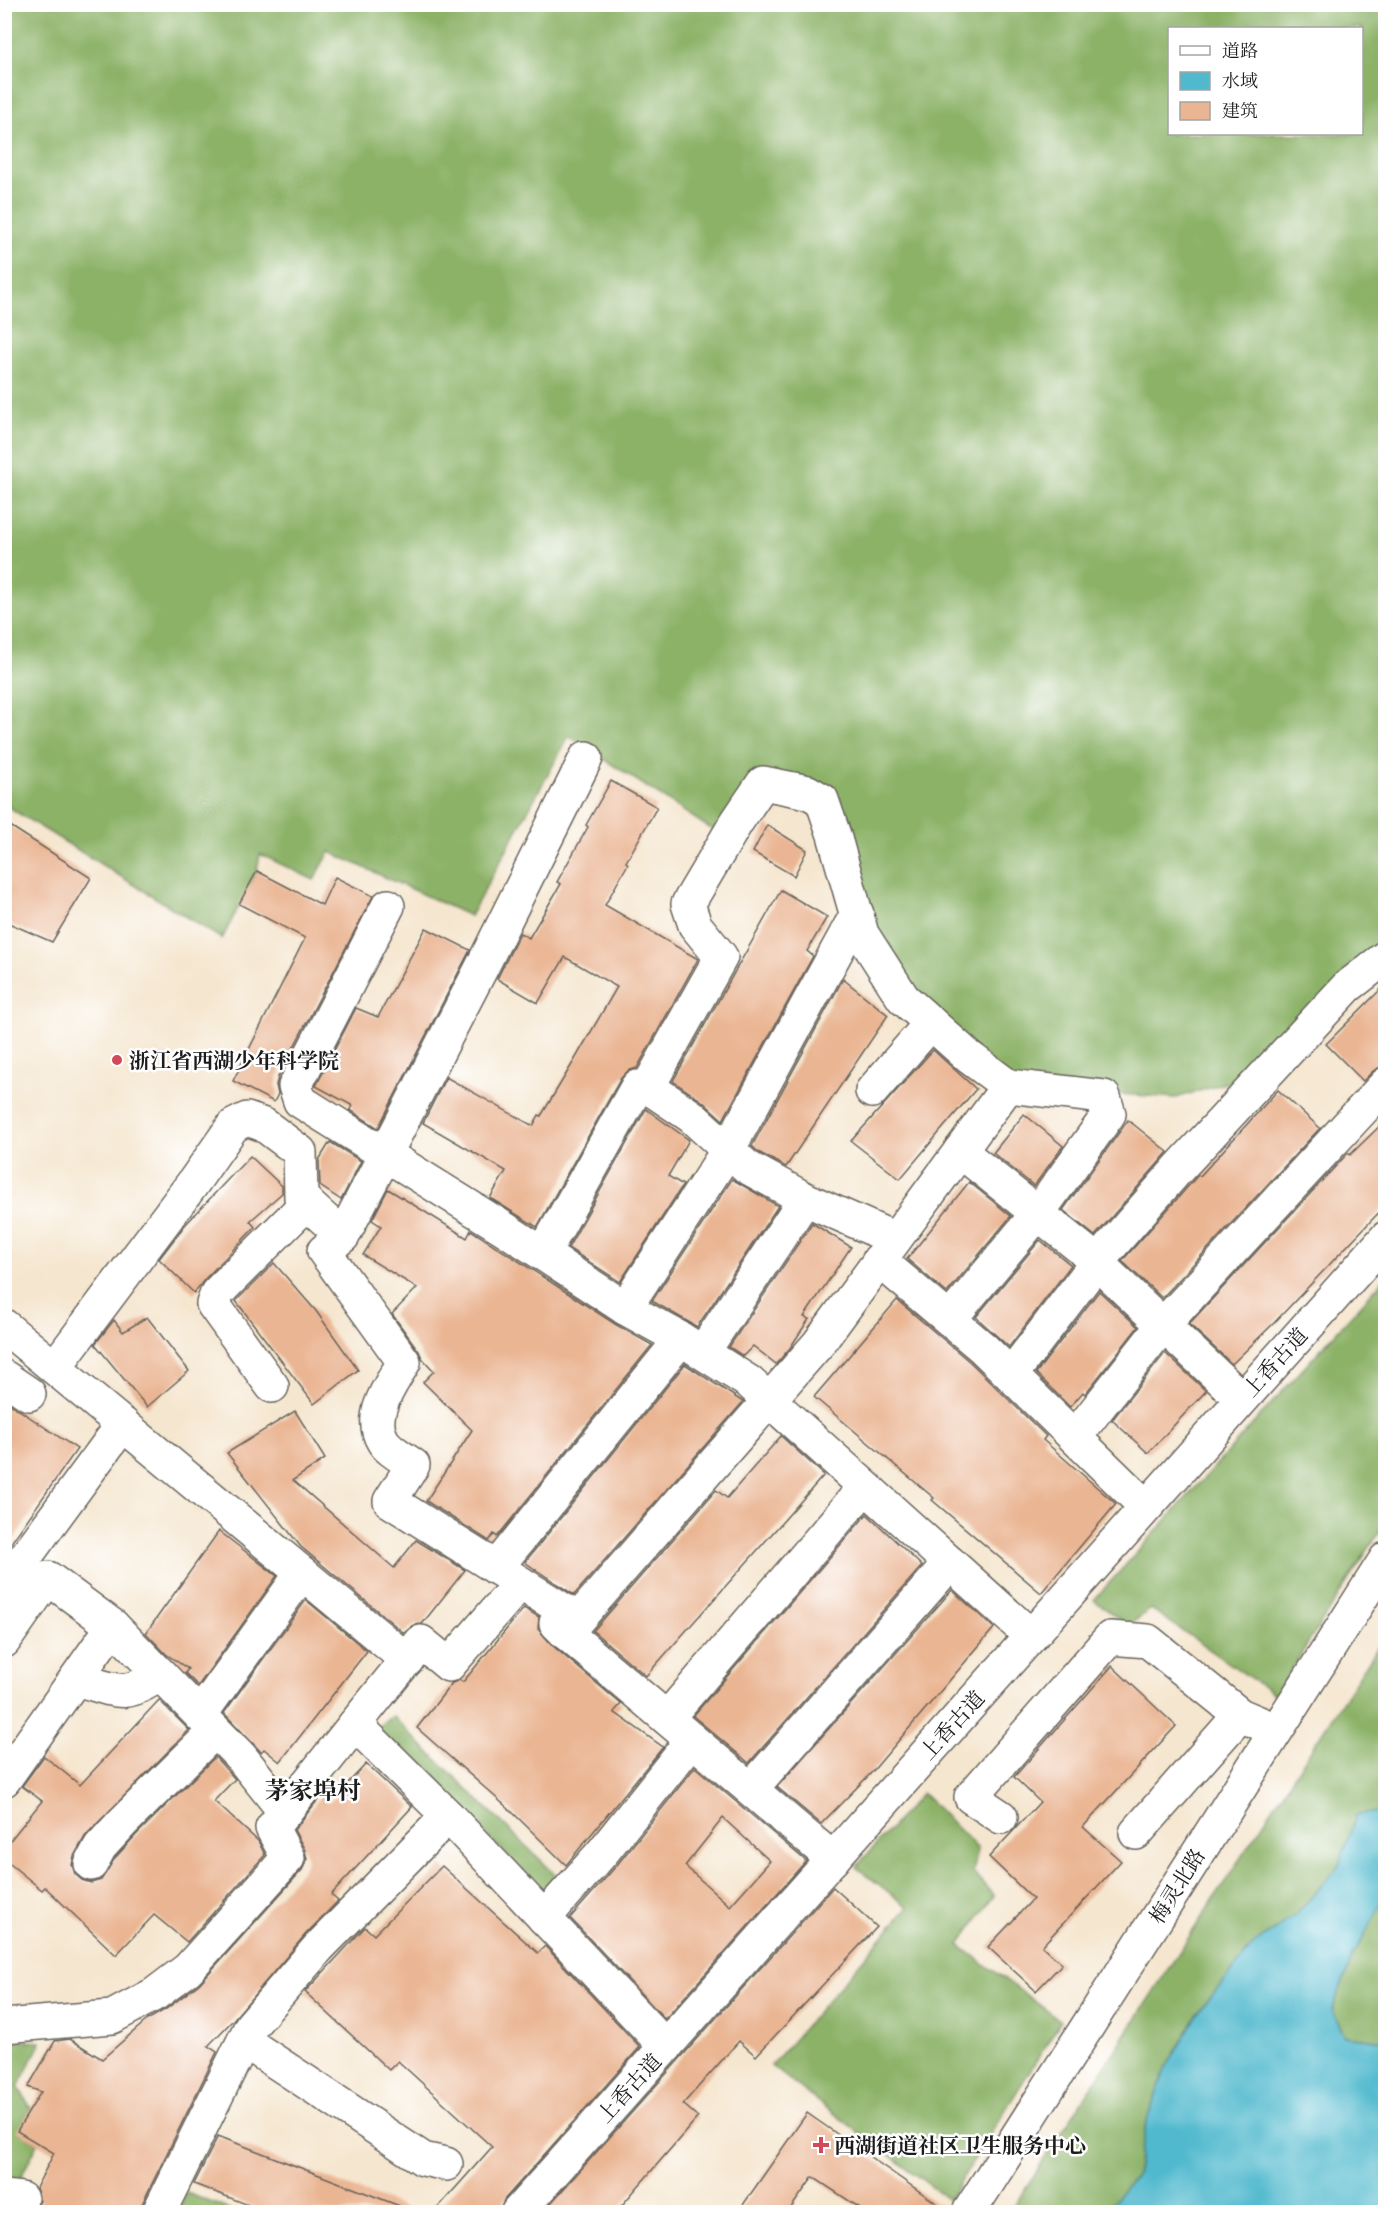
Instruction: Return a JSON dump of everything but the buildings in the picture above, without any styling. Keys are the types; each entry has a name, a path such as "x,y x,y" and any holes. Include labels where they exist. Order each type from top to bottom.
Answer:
{"street":[{"path":"586,758 481,969 343,1236 324,1251 404,1362 382,1402 376,1423 384,1443 413,1465 390,1501 566,1611 555,1623 833,1859"},
{"path":"648,1087 721,957 695,925 688,904 736,823 763,783 808,792 822,800 862,934 903,998 969,1057 1008,1086 1104,1097 1109,1114 1038,1213 950,1319"},
{"path":"388,906 295,1086 300,1101 625,1308 749,1382 1031,1636"},
{"path":"625,1308 728,1150 857,914"},
{"path":"1011,1375 1097,1262 1178,1169 1347,987 1386,957"},
{"path":"872,1091 931,1023"},
{"path":"1075,1437 1163,1325 1386,1084"},
{"path":"566,1633 819,1343 1008,1086"},
{"path":"543,1254 637,1087 648,1087 691,1116 747,1167 887,1249 950,1319 1011,1375 1146,1507"},
{"path":"55,1367 193,1183 232,1126 247,1119 264,1125 300,1152 301,1198 343,1236"},
{"path":"960,1151 1097,1262 1242,1400"},
{"path":"4,2026 112,2017 155,1994 188,1969 288,1858 272,1828 355,1724 421,1642 449,1665 508,1575 692,1346 805,1199"},
{"path":"272,1386 213,1304 217,1293 307,1203"},
{"name":"上香古道","path":"518,2212 1386,1238"},
{"path":"4,1326 407,1660"},
{"path":"4,1586 123,1424"},
{"path":"667,1718 865,1487"},
{"name":"梅灵北路","path":"969,2212 1386,1559"},
{"path":"751,1790 950,1563"},
{"path":"91,1864 100,1847 208,1723 302,1573"},
{"path":"4,1641 48,1578 113,1626 241,1757 285,1812"},
{"path":"4,1780 113,1626"},
{"path":"1001,1817 971,1797 1110,1638 1148,1641 1240,1715 1276,1730"},
{"path":"76,1679 128,1692 142,1687 160,1674"},
{"path":"1136,1833 1240,1715"},
{"path":"355,1724 448,1816 666,2048"},
{"path":"544,1918 602,1853 692,1740"},
{"path":"159,2212 251,2026 319,1947 448,1816"},
{"path":"244,2041 423,2159 446,2164"}],"green space":[{"path":"4,5 1385,5 1385,941 1232,1081 1176,1098 1008,1086 903,998 807,792 763,783 714,831 569,736 470,916 330,852 314,880 260,854 257,871 222,939 5,805"},
{"path":"1385,1278 1385,1523 1275,1695 1151,1609 1128,1626 1094,1600"},
{"path":"1385,1636 1385,1826 1382,1812 1357,1814 1338,1867 1297,1914 1255,1943 1198,2013 1166,2068 1148,2117 1136,2176 1104,2212 1010,2212"},
{"path":"392,1716 556,1875 543,1891 377,1728"},
{"path":"922,1793 978,1849 973,1872 994,1896 959,1945 1061,2021 949,2200 771,2066 908,1907 856,1867"},
{"path":"1385,1877 1385,2041 1345,2036 1332,2010 1353,1956 1379,1907"},
{"path":"9,2040 41,2042 18,2087 31,2108 18,2131 38,2143 21,2177 5,2183 4,2060"},
{"path":"187,2193 235,2212 178,2212"}],"water":[{"path":"1382,1812 1386,1826 1386,1877 1380,1907 1353,1956 1332,2010 1345,2036 1385,2041 1385,2212 1104,2212 1136,2176 1148,2117 1166,2068 1198,2013 1255,1943 1297,1914 1338,1867 1357,1814"}],"place":[{"name":"浙江省西湖少年科学院","path":"117,1060"},
{"name":"西湖街道社区卫生服务中心","path":"821,2145"}],"district":[{"name":"茅家埠村","path":"313,1790"}]}
